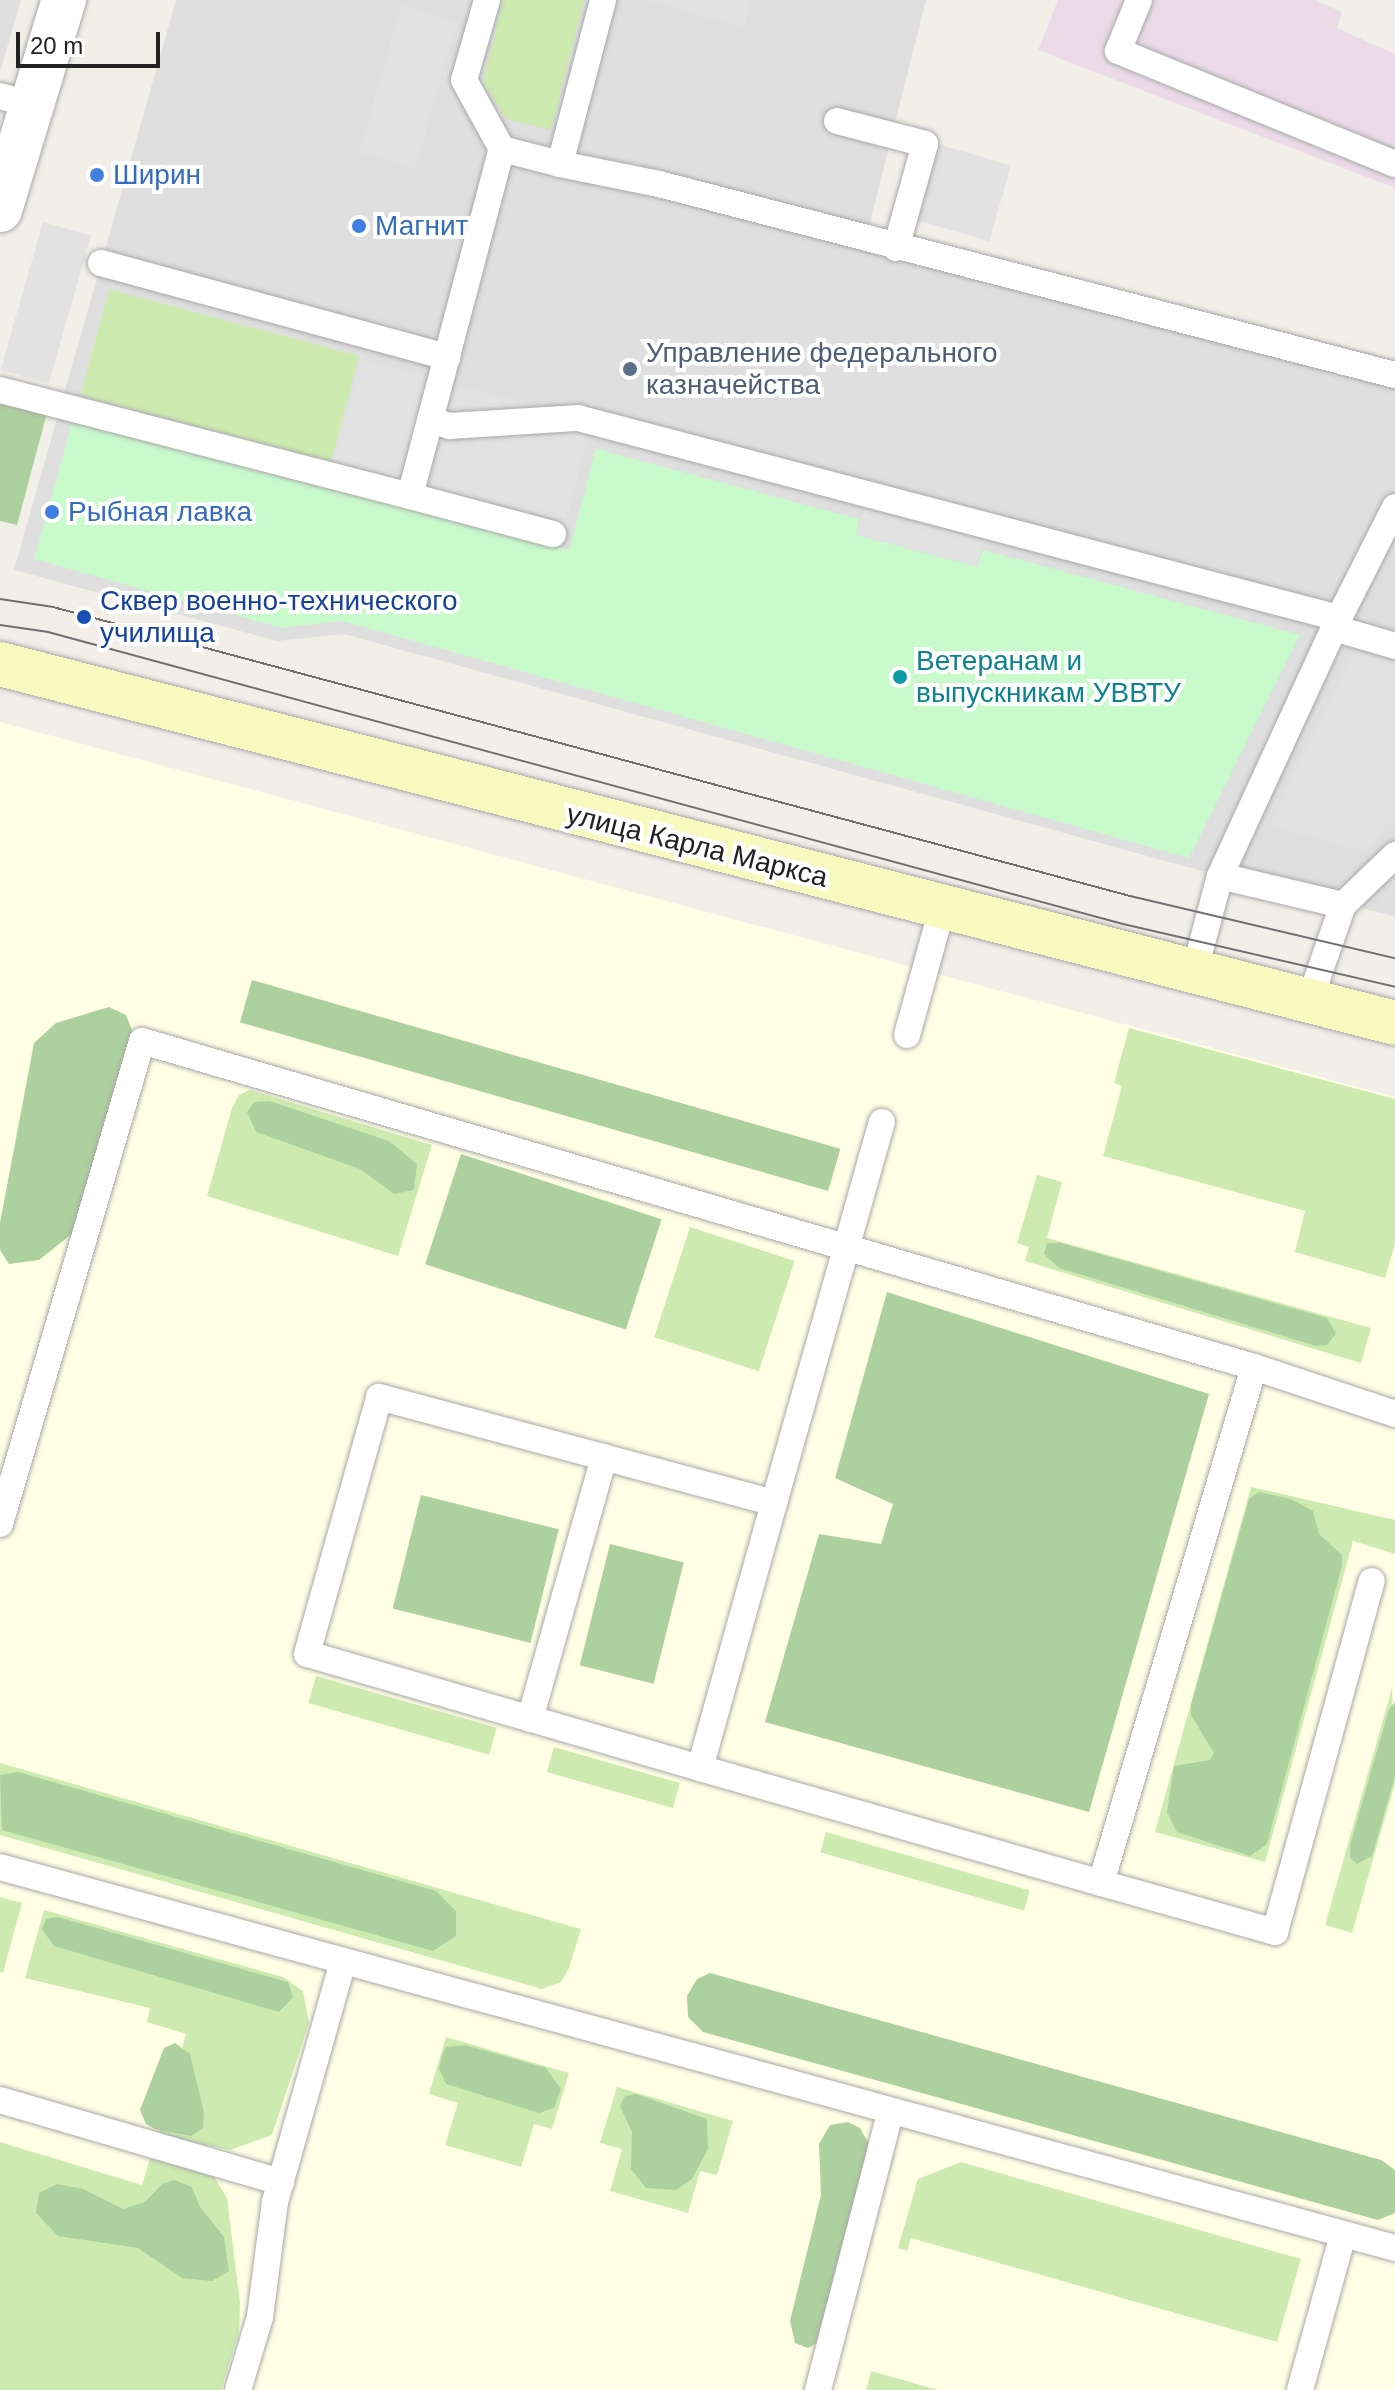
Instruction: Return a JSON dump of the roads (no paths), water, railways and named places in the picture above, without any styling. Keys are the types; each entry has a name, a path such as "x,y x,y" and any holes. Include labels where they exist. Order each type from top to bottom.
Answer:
{"main road":[{"name":"улица Карла Маркса","path":"0,664 942,909 1395,1023"}],"street":[{"path":"0,210 16,100 64,0"}],"lane":[{"path":"410,496 502,149 464,80 487,0"},
{"path":"560,164 603,0"},
{"path":"1139,0 1118,51 1395,164"},
{"path":"837,121 925,144 896,248"},
{"path":"502,149 659,184 896,248 1395,375"},
{"path":"101,263 447,357"},
{"path":"0,390 553,534"},
{"path":"430,420 450,426 578,418 1336,623 1395,646"},
{"path":"1194,973 1220,876 1336,623 1395,507"},
{"path":"1309,1002 1343,905 1395,855"},
{"path":"1220,876 1343,905"},
{"path":"907,1035 942,909"},
{"path":"0,1524 142,1041 1254,1367 1395,1414"},
{"path":"700,1768 882,1122"},
{"path":"1101,1883 1254,1367"},
{"path":"774,1503 379,1397 307,1654 1275,1932 1372,1581"},
{"path":"530,1719 604,1457"},
{"path":"0,1867 890,2113 1395,2248"},
{"path":"238,2390 260,2317 281,2182 343,1962"},
{"path":"0,2100 281,2182"},
{"path":"818,2390 890,2113"},
{"path":"1300,2390 1343,2235"}],"tram line":[{"path":"0,599 53,607 1130,896 1395,958"},
{"path":"0,625 48,632 1123,924 1395,987"}],"place":[{"name":"Ширин","path":"97,175"},
{"name":"Магнит","path":"359,226"},
{"name":"Управление федерального казначейства","path":"630,369"},
{"name":"Рыбная лавка","path":"52,512"},
{"name":"Сквер военно-технического училища","path":"84,617"},
{"name":"Ветеранам и выпускникам УВВТУ","path":"900,677"}]}
